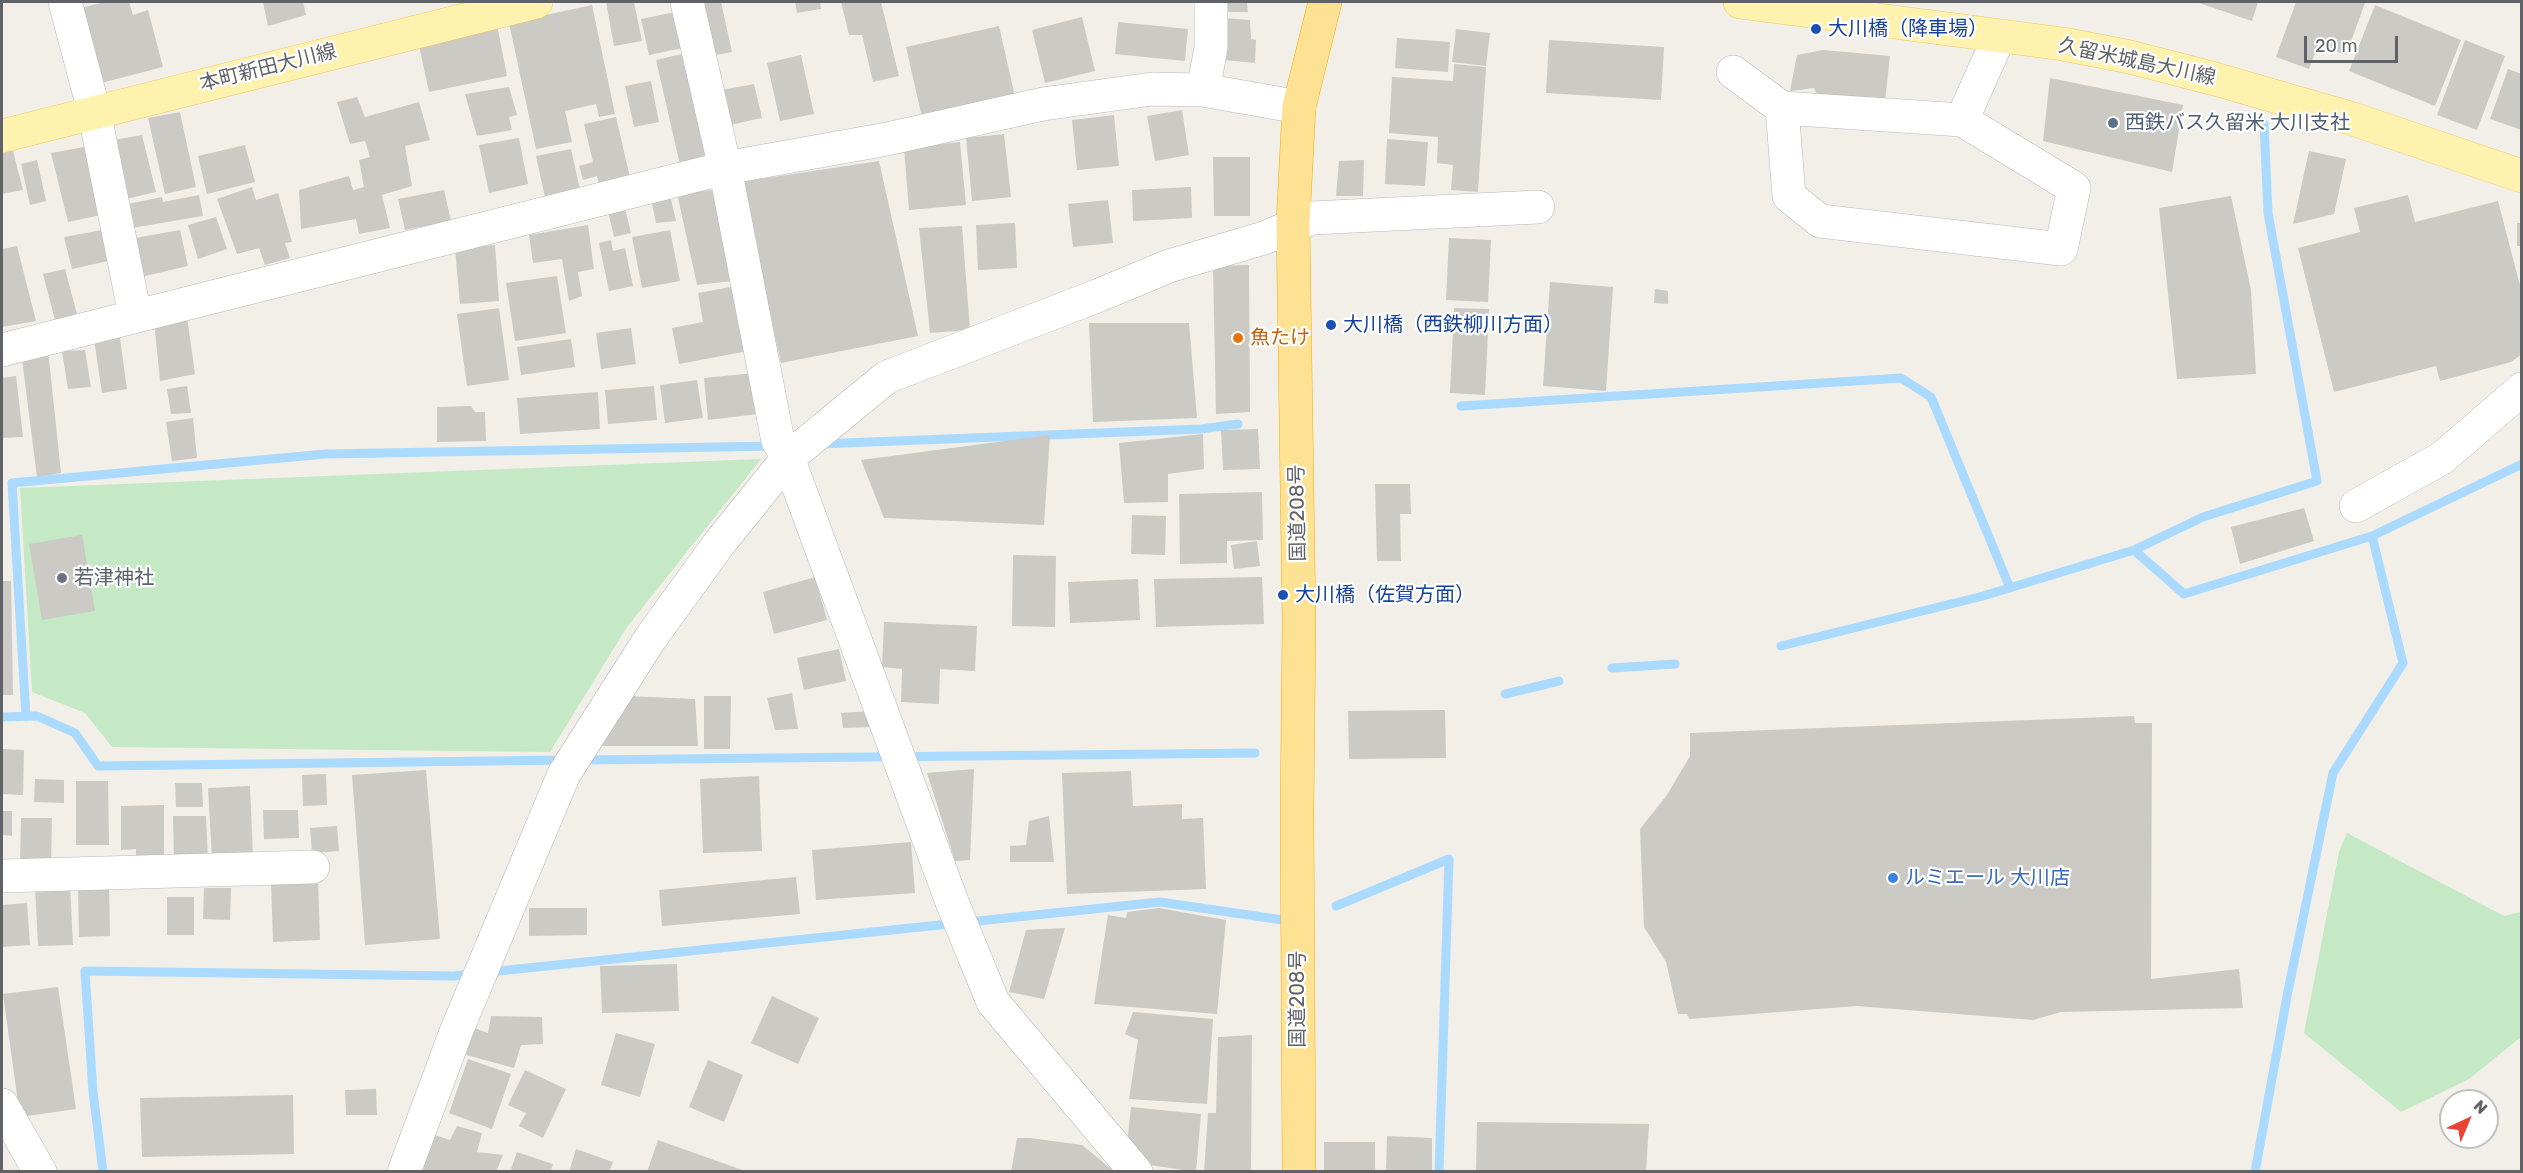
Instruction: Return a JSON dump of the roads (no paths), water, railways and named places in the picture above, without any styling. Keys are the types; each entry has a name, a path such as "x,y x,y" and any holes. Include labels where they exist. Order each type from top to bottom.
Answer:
{"highway":[{"name":"国道208号","path":"1299,1172 1297,813 1299,621 1293,227 1299,107 1325,2"}],"main road":[{"name":"本町新田大川線","path":"2,136 94,111 536,2"},
{"name":"久留米城島大川線","path":"1740,2 1782,4 2074,46 2215,79 2350,118 2522,176"}],"street":[{"path":"65,2 94,111 135,315"},
{"path":"687,2 725,168 778,441 788,458 948,891 993,1002 1136,1172"},
{"path":"1203,90 1211,48 1211,2"},
{"path":"1962,120 1999,37"},
{"path":"1733,72 1782,108 1962,120 2074,188 2061,249 1820,221 1789,196 1782,108"},
{"path":"2,350 725,168 887,139 1043,104 1152,89 1203,90 1299,107"},
{"path":"404,1172 456,1032 564,774 650,639 718,545 788,458 887,377 1169,266 1293,227 1312,218 1538,207"},
{"path":"2356,506 2442,458 2522,389"},
{"path":"2,876 313,867"},
{"path":"2,1105 40,1172"}],"waterway":[{"path":"2134,550 2203,517 2317,481 2268,213 2264,124"},
{"path":"1461,406 1901,378 1931,397 2010,588"},
{"path":"819,444 1201,429 1238,424"},
{"path":"26,717 12,483 325,454 775,446"},
{"path":"1781,646 1983,596 2134,550 2184,594 2372,536 2522,464"},
{"path":"2255,1172 2288,991 2333,773 2403,663 2372,536"},
{"path":"1612,668 1675,664"},
{"path":"1505,694 1559,681"},
{"path":"2,717 37,716 75,733 98,766 566,760"},
{"path":"582,760 1255,753"},
{"path":"1336,906 1449,859 1439,1172"},
{"path":"489,972 1160,902 1283,920"},
{"path":"103,1172 93,1092 85,971 453,976 472,974"}],"place":[{"name":"大川橋（降車場）","path":"1816,29"},
{"name":"西鉄バス久留米 大川支社","path":"2113,123"},
{"name":"大川橋（西鉄柳川方面）","path":"1331,325"},
{"name":"魚たけ","path":"1238,338"},
{"name":"若津神社","path":"62,578"},
{"name":"大川橋（佐賀方面）","path":"1283,595"},
{"name":"ルミエール 大川店","path":"1893,878"}]}
